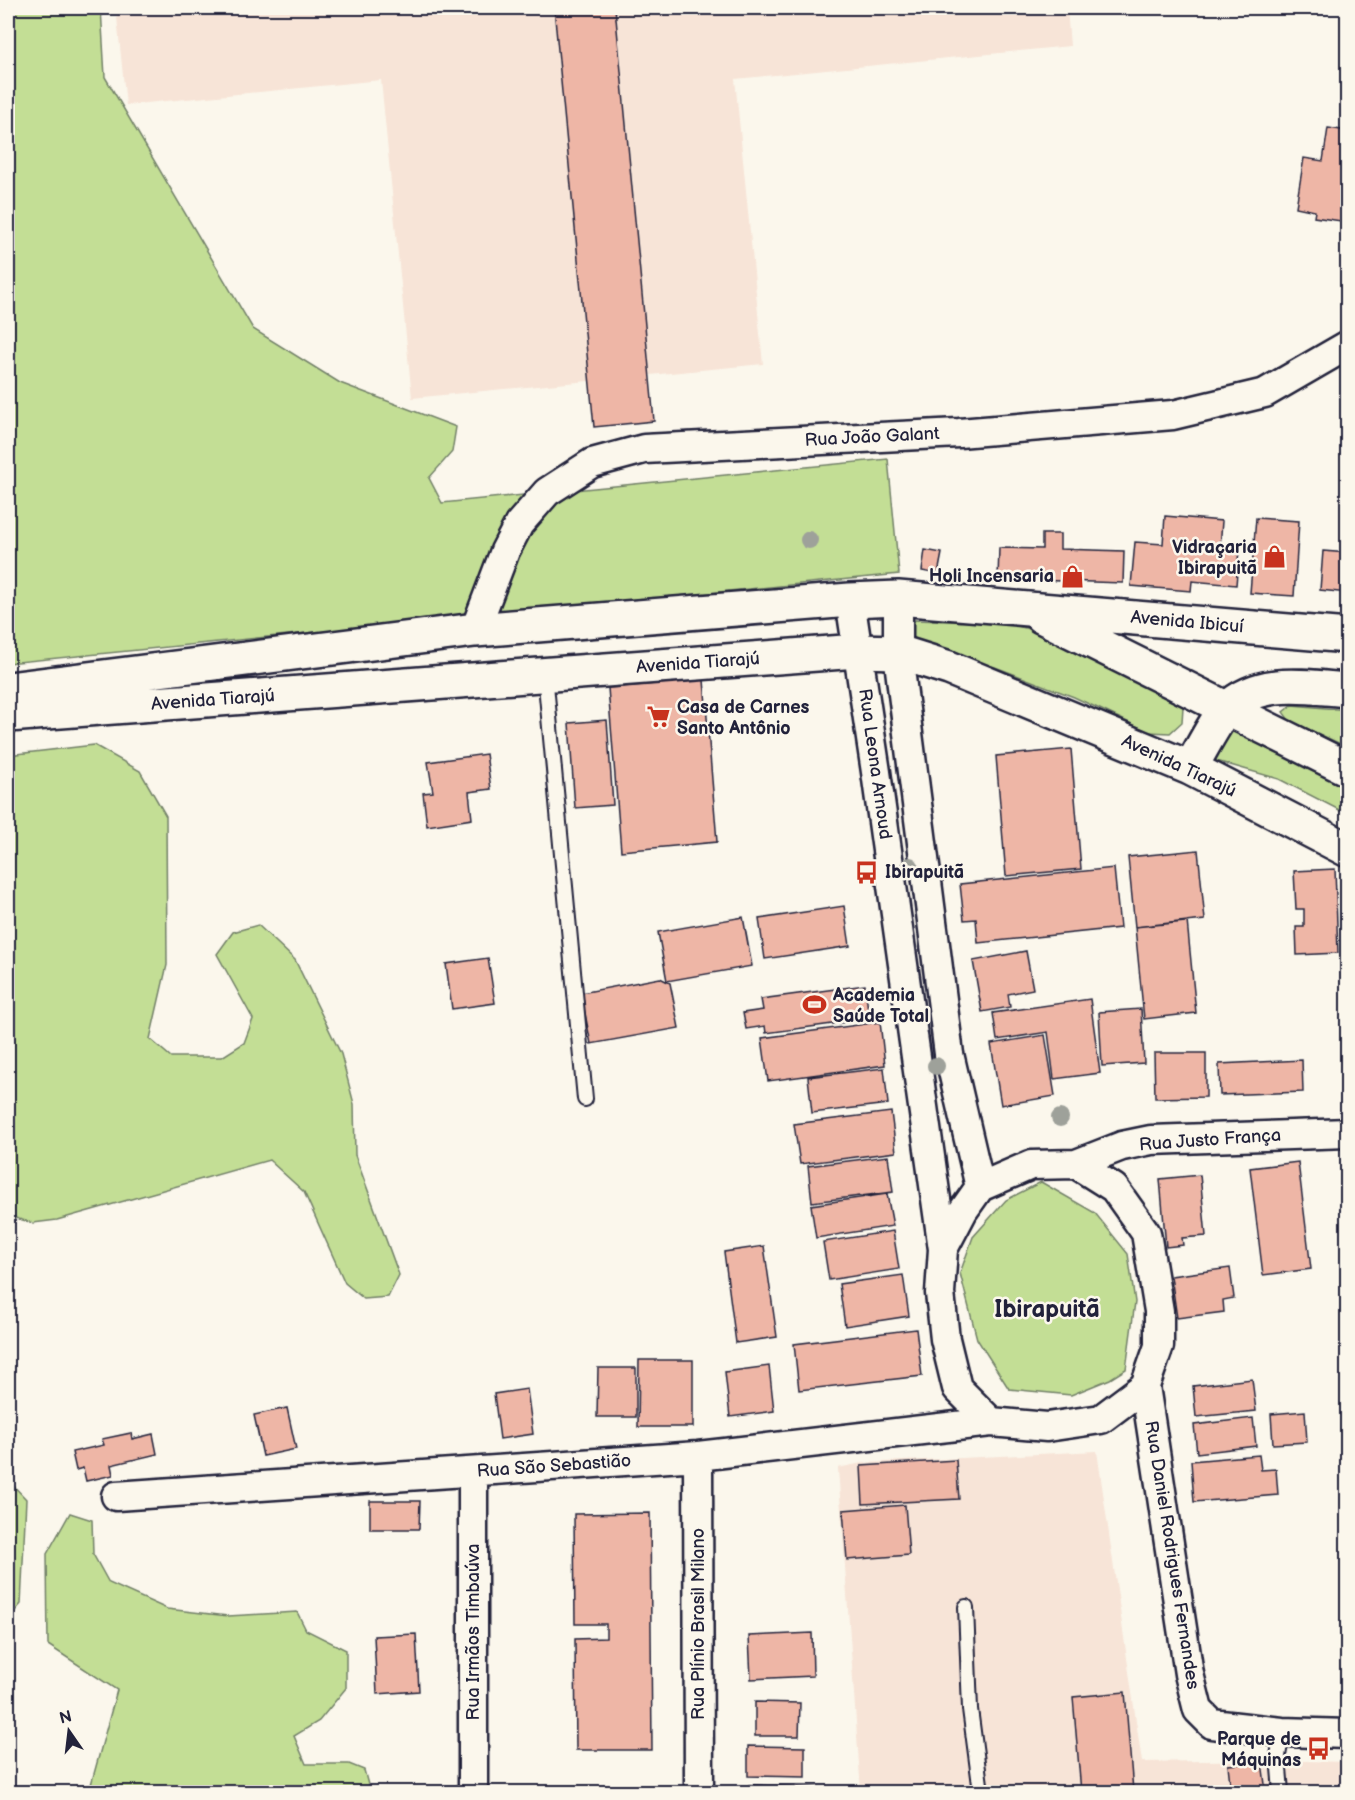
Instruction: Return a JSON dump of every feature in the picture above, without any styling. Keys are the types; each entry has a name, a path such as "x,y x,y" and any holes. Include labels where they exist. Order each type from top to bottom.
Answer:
{"main road":[{"name":"Avenida Tiarajú","path":"8,689 475,630 898,598 1026,608 1347,769"},
{"name":"Avenida Ibicuí","path":"1026,608 1347,636"},
{"name":"Avenida Tiarajú","path":"8,715 857,651 898,652 949,668 1190,768 1347,850"},
{"path":"1190,768 1226,710 1252,691 1282,686 1347,690"}],"street":[{"name":"Rua João Galant","path":"475,630 505,551 519,524 547,492 592,463 644,449 959,433 1173,416 1265,393 1347,345"},
{"name":"Rua Leona Arnoud","path":"898,598 898,652 949,1054 980,1187"},
{"name":"Rua Leona Arnoud","path":"850,600 943,1249"},
{"name":"Rua Justo França","path":"1076,1164 1122,1146 1151,1140 1347,1133"},
{"path":"991,1422 957,1388 945,1339 940,1293 943,1249 963,1211 980,1187 1031,1165 1076,1164 1114,1188 1146,1233 1159,1311 1160,1346 1145,1386"},
{"name":"Rua São Sebastião","path":"116,1496 698,1456 991,1422 1047,1427 1101,1419 1145,1386"},
{"name":"Rua Daniel Rodrigues Fernandes","path":"1145,1386 1189,1674 1198,1710 1212,1724 1282,1732 1347,1734"},
{"name":"Rua Plínio Brasil Milano","path":"698,1456 699,1792"},
{"name":"Rua Irmãos Timbaúva","path":"473,1472 473,1792"}],"lane":[{"path":"545,674 585,1099"},
{"path":"966,1607 970,1709 981,1792"},
{"path":"1281,1792 1278,1756 1282,1732"}],"shaded area":[{"path":"116,8 1067,8 1070,46 735,79 763,364 412,398 381,80 126,105"},
{"name":"Parque de Máquinas","path":"1097,1451 1142,1762 1263,1760 1347,1762 1347,1792 861,1792 838,1468 862,1463"}],"green space":[{"path":"8,8 101,8 105,77 253,329 340,383 456,427 452,452 429,478 442,503 888,459 899,574 8,663"},
{"path":"915,620 1005,623 1033,630 1172,696 1183,707 1182,722 1170,733 1149,732 1074,697 995,667 924,646 911,635 910,627"},
{"path":"1292,705 1347,710 1347,747 1289,720 1283,712"},
{"path":"1231,731 1306,763 1347,788 1347,814 1279,779 1213,760"},
{"path":"94,745 140,771 166,816 167,965 150,1039 171,1057 222,1057 244,1043 253,1019 217,954 233,932 258,925 295,960 341,1054 354,1104 355,1155 399,1275 388,1297 364,1299 345,1283 304,1192 269,1160 57,1220 33,1223 8,1216 8,755"},
{"path":"1041,1182 1095,1213 1128,1254 1135,1302 1126,1369 1110,1379 1071,1395 1009,1389 977,1339 960,1273 973,1237 1006,1200"},
{"path":"8,1480 26,1499 21,1604 8,1619"},
{"path":"70,1513 92,1520 93,1554 109,1583 167,1609 228,1616 297,1612 306,1630 346,1650 346,1688 319,1721 294,1736 306,1764 349,1764 364,1770 370,1792 89,1792 117,1690 48,1645 47,1554"}],"building":[{"path":"554,8 615,8 654,421 594,427"},
{"path":"1328,128 1348,131 1348,222 1314,217 1315,211 1296,207 1304,158 1323,161"},
{"path":"1165,516 1222,521 1220,548 1239,550 1236,585 1192,581 1191,591 1131,586 1135,542 1163,544"},
{"name":"Vidraçaria Ibirapuitã","path":"1256,518 1299,521 1294,596 1250,593"},
{"path":"1042,534 1060,534 1060,549 1124,551 1123,583 998,579 999,548 1042,549"},
{"path":"925,550 942,553 938,574 922,571"},
{"path":"1323,551 1348,553 1348,593 1320,590"},
{"path":"704,680 717,842 621,851 608,688"},
{"path":"607,720 613,805 575,808 569,723"},
{"path":"1071,749 1081,869 1006,876 996,756"},
{"path":"486,754 491,789 469,792 472,819 427,826 423,793 433,792 428,762"},
{"path":"1198,850 1205,920 1135,927 1128,857"},
{"path":"1114,868 1120,928 978,943 976,919 964,920 960,884"},
{"path":"1335,869 1338,953 1297,955 1296,927 1304,927 1304,909 1296,909 1294,871"},
{"path":"844,906 850,946 765,959 759,919"},
{"path":"743,917 752,966 667,981 658,932"},
{"path":"1187,921 1196,1013 1144,1019 1135,927"},
{"path":"1026,951 1033,989 1008,994 1010,1007 982,1012 973,961"},
{"path":"488,958 495,1003 452,1009 446,964"},
{"path":"660,978 670,983 679,1028 591,1044 581,993"},
{"name":"Academia Saúde Total","path":"865,985 869,1019 766,1033 765,1026 746,1029 743,1013 763,1010 761,999"},
{"path":"1090,999 1100,1073 1054,1079 1048,1032 997,1040 993,1013"},
{"path":"1141,1009 1144,1063 1102,1066 1099,1012"},
{"path":"880,1022 885,1065 768,1081 762,1038"},
{"path":"1045,1035 1055,1096 1001,1105 991,1044"},
{"path":"1154,1053 1206,1053 1206,1097 1155,1098"},
{"path":"1302,1060 1303,1092 1220,1095 1219,1064"},
{"path":"884,1068 888,1104 812,1113 808,1077"},
{"path":"891,1112 896,1152 800,1164 794,1124"},
{"path":"888,1156 893,1192 812,1202 808,1166"},
{"path":"1298,1162 1311,1269 1263,1275 1250,1168"},
{"path":"1200,1175 1206,1236 1182,1238 1183,1245 1166,1247 1160,1179"},
{"path":"887,1194 893,1226 816,1238 811,1205"},
{"path":"893,1231 899,1269 829,1280 823,1242"},
{"path":"764,1246 777,1337 736,1343 724,1252"},
{"path":"1230,1268 1234,1298 1223,1300 1224,1312 1177,1318 1171,1276"},
{"path":"903,1275 909,1316 845,1326 839,1284"},
{"path":"916,1329 922,1376 799,1390 794,1344"},
{"path":"639,1360 693,1360 693,1427 638,1427"},
{"path":"769,1366 774,1411 730,1417 725,1372"},
{"path":"598,1368 636,1368 636,1417 597,1417"},
{"path":"1252,1379 1256,1411 1196,1417 1193,1386"},
{"path":"527,1389 533,1434 500,1439 494,1394"},
{"path":"287,1408 296,1449 263,1456 254,1415"},
{"path":"1305,1411 1307,1442 1273,1444 1271,1414"},
{"path":"1253,1418 1256,1446 1197,1453 1194,1425"},
{"path":"131,1433 132,1439 153,1434 157,1454 111,1465 113,1475 86,1481 83,1468 76,1470 72,1452 104,1445 102,1439"},
{"path":"1259,1455 1261,1470 1276,1469 1278,1495 1194,1502 1191,1461"},
{"path":"956,1460 959,1499 863,1504 861,1466"},
{"path":"370,1501 420,1501 419,1529 370,1529"},
{"path":"905,1505 909,1555 847,1560 843,1510"},
{"path":"650,1513 652,1750 576,1750 575,1639 606,1638 606,1624 575,1624 574,1514"},
{"path":"812,1633 813,1676 751,1679 749,1636"},
{"path":"416,1634 419,1691 377,1694 374,1636"},
{"path":"1125,1692 1133,1791 1081,1792 1073,1697"},
{"path":"755,1702 800,1703 799,1736 755,1736"},
{"path":"748,1746 805,1747 805,1777 748,1776"},
{"path":"1262,1762 1266,1792 1231,1792 1228,1765"},
{"path":"749,1785 826,1788 825,1792 749,1792"},
{"path":"611,1786 673,1786 673,1792 611,1792"},
{"path":"1219,1786 1219,1792 1109,1792"}],"place":[{"name":"Vidraçaria Ibirapuitã","path":"1275,557"},
{"name":"Holi Incensaria","path":"1072,576"},
{"name":"Casa de Carnes Santo Antônio","path":"659,717"},
{"name":"Ibirapuitã","path":"867,872"},
{"name":"Academia Saúde Total","path":"815,1005"},
{"name":"Parque de Máquinas","path":"1319,1749"}],"district":[{"name":"Ibirapuitã","path":"1047,1309"}]}
